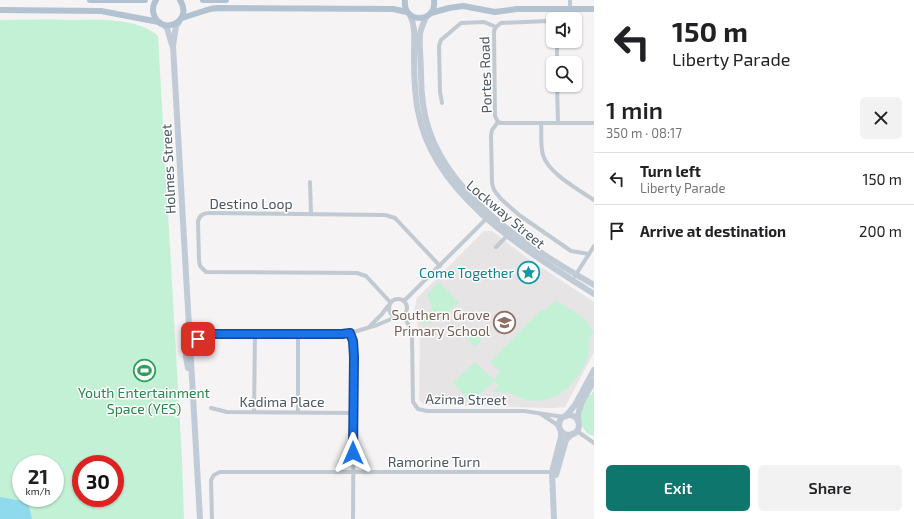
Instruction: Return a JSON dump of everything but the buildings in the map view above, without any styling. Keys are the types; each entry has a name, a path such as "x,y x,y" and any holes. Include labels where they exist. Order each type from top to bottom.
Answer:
{"main road":[{"path":"90,0 144,0"},
{"path":"156,0 153,9 154,16 161,23"},
{"path":"180,0 184,7 180,20"},
{"path":"203,0 226,0"},
{"path":"405,0 405,5 409,13"},
{"path":"429,15 434,6 434,0"},
{"path":"0,10 94,11 120,14 169,26 180,20 210,9 218,8 385,9 409,13 418,18 449,8 463,6 496,12 517,10 594,9"}],"street":[{"path":"570,0 570,9"},
{"name":"Lockway Street","path":"409,13 414,27 414,86 421,126 438,163 447,177 458,191 538,258 594,286"},
{"name":"Lockway Street","path":"429,15 420,33 421,89 423,105 430,132 444,162 468,193 489,216"},
{"name":"Holmes Street","path":"180,20 176,26 173,46 200,519"},
{"path":"442,103 440,92 441,40 462,23 484,22 496,27"},
{"name":"Portes Road","path":"546,22 501,23 496,27 494,31 495,116 498,122 594,123"},
{"name":"Holmes Street","path":"161,23 167,28 173,46"},
{"path":"557,92 558,123"},
{"path":"498,122 492,130 491,136 492,183 494,190 507,205 519,215 571,251 589,254"},
{"path":"541,123 542,153 548,165 569,183 594,200"},
{"path":"310,182 310,214"},
{"name":"Destino Loop","path":"389,303 366,276 357,273 206,272 200,266 198,221 202,214 210,213 385,215 395,218 440,266"},
{"path":"404,301 489,216"},
{"path":"496,247 509,233"},
{"path":"574,277 594,246"},
{"name":"Lockway Street","path":"574,277 594,294"},
{"name":"Holmes Street","path":"186,290 184,308 186,357 192,393"},
{"path":"189,322 194,328 209,334 350,333 404,315 407,309 404,301 397,298 389,303 382,314 370,326"},
{"path":"389,303 388,309 390,313 396,317"},
{"name":"Azima Street","path":"404,315 411,331 413,402 418,409 427,411 524,411 540,414"},
{"path":"350,333 354,346 353,519"},
{"path":"191,351 193,343 196,340 209,334"},
{"path":"254,412 255,334"},
{"path":"298,334 298,412"},
{"path":"554,519 554,472 560,437 560,422 575,405 594,370"},
{"path":"558,519 554,472 566,440 579,424 579,408 594,381"},
{"name":"Kadima Place","path":"211,408 227,412 354,413"},
{"path":"540,414 574,417 578,421"},
{"path":"540,414 556,424 566,434 574,432 594,443"},
{"name":"Ramorine Turn","path":"212,519 210,480 217,473 554,472"}],"shaded area":[{"name":"Southern Grove Primary School","path":"484,231 492,231 530,260 594,302 594,352 565,407 424,405 419,400 420,333 414,312 417,298"}],"green space":[{"path":"0,20 114,20 138,25 158,36 182,459 184,519 0,519"},
{"path":"439,282 459,302 444,317 437,317 431,323 421,323 423,317 432,308 431,303 426,296"},
{"path":"556,300 584,318 594,333 589,340 588,356 573,382 558,395 539,401 528,400 508,393 492,392 499,385 494,381 472,403 453,383 475,362 494,380 500,372 490,362 542,309 544,311"},
{"path":"469,327 482,340 475,347 462,334"},
{"path":"594,390 594,436 589,434 584,429 581,416 589,395 591,395"}],"water":[{"path":"0,497 12,499 12,507 29,507 32,519 0,519"}],"place":[{"name":"Come Together","path":"529,272"},
{"name":"Southern Grove Primary School","path":"505,322"},
{"name":"Youth Entertainment Space (YES)","path":"144,370"}],"route":[{"path":"198,339 209,334 350,333 354,346 353,453"}]}
